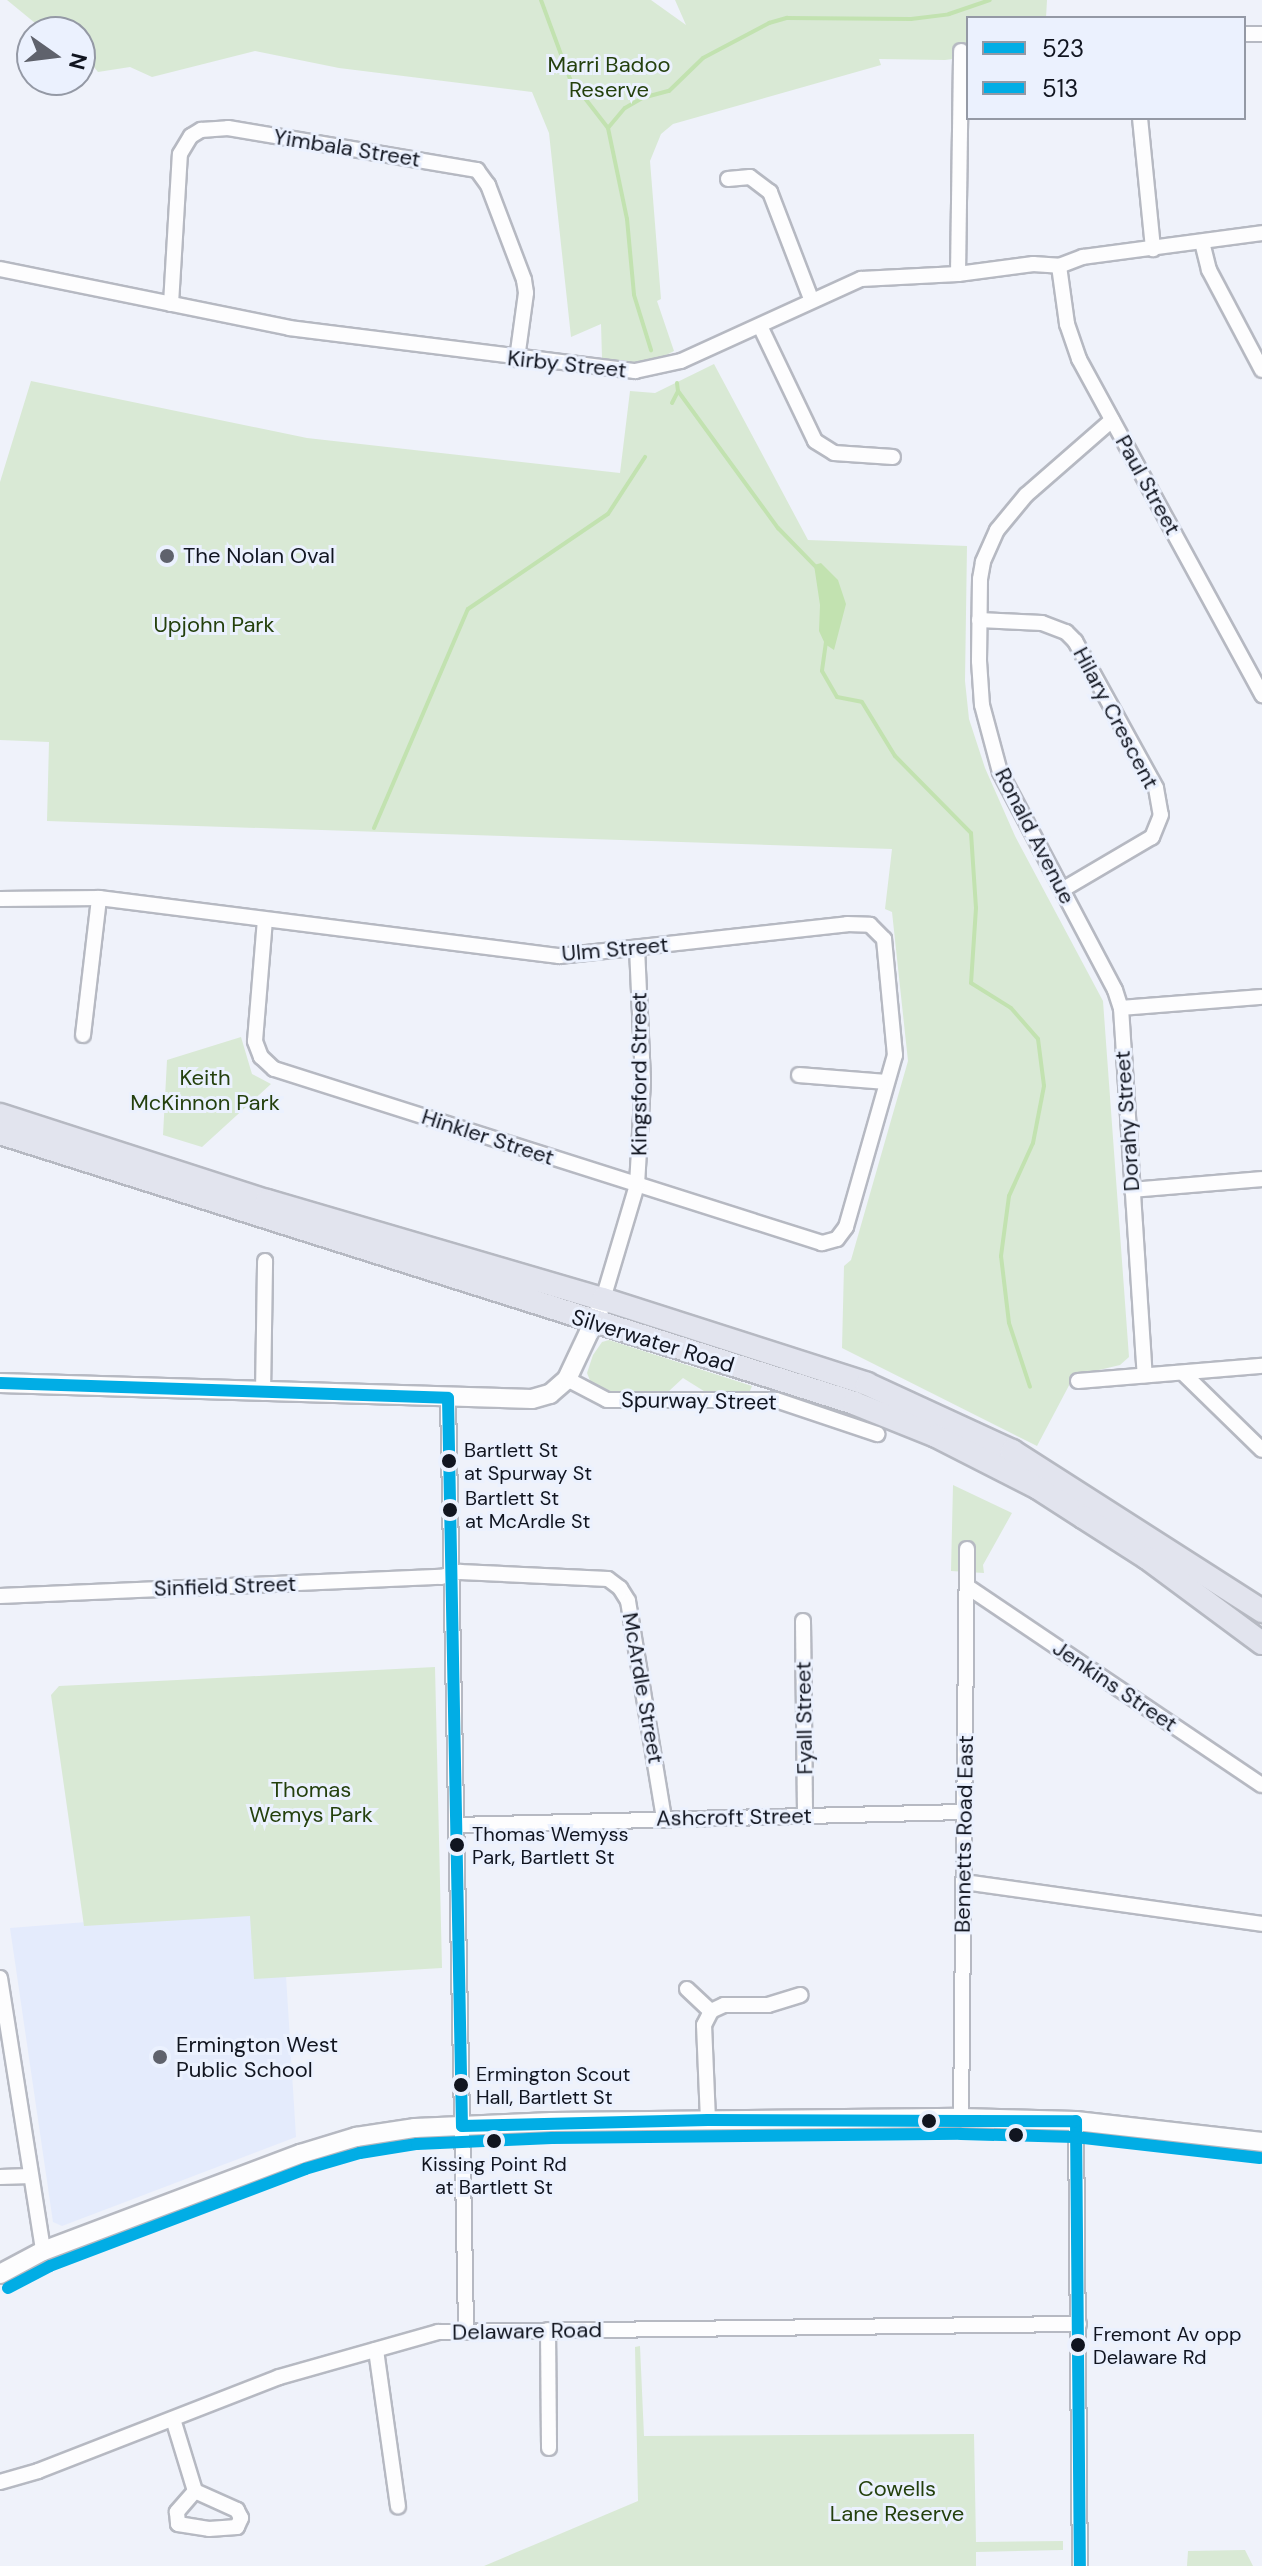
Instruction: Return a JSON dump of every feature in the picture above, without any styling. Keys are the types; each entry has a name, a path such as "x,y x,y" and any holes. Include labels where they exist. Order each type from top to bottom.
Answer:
{"highway":[{"name":"Silverwater Road","path":"0,1115 282,1205 603,1299 824,1368 958,1423 1051,1474 1262,1611"},
{"name":"Silverwater Road","path":"0,1133 854,1403 936,1436 1038,1488 1147,1558 1262,1643"}],"street":[{"path":"958,274 961,51"},
{"path":"1140,120 1153,249"},
{"name":"Yimbala Street","path":"171,304 180,154 191,136 201,130 228,128 477,170 488,185 524,280 526,293 517,359"},
{"path":"728,179 750,177 765,185 770,192 811,299"},
{"name":"Kirby Street","path":"0,269 289,328 620,371 647,370 681,361 760,326 811,299 861,279 958,274 1033,264 1059,266 1083,257 1262,233"},
{"path":"1202,242 1209,270 1262,370"},
{"name":"Paul Street","path":"1059,266 1073,343 1262,695"},
{"path":"760,326 815,441 834,453 893,457"},
{"name":"Ronald Avenue","path":"1112,420 1026,495 997,530 983,562 979,620 982,705 1000,772 1115,990 1121,1008"},
{"name":"Hilary Crescent","path":"979,620 1042,623 1066,632 1075,641 1156,788 1161,815 1152,837 1062,890"},
{"path":"83,1035 99,898"},
{"name":"Ulm Street","path":"0,899 99,898 559,956 847,924 870,925 884,939 895,1055 846,1227"},
{"name":"Hinkler Street","path":"265,920 255,1041 261,1057 274,1069 822,1243 837,1239 846,1227"},
{"name":"Kingsford Street","path":"567,1379 595,1322 637,1185 643,1080 637,949"},
{"path":"1121,1008 1262,997"},
{"name":"Dorahy Street","path":"1121,1008 1145,1375"},
{"path":"799,1075 886,1082"},
{"path":"1132,1190 1262,1179"},
{"path":"263,1393 265,1261"},
{"path":"1078,1381 1262,1366"},
{"path":"1183,1373 1262,1450"},
{"path":"0,1383 532,1399 555,1391 567,1379"},
{"name":"Spurway Street","path":"567,1379 607,1400 776,1400 877,1434"},
{"path":"448,1398 466,2331"},
{"name":"Bennetts Road East","path":"961,2118 967,1549"},
{"name":"Sinfield Street","path":"0,1596 450,1574"},
{"name":"McArdle Street","path":"450,1574 590,1577 608,1579 620,1588 628,1601 634,1627 664,1818"},
{"name":"Jenkins Street","path":"968,1587 1262,1785"},
{"name":"Fyall Street","path":"803,1621 805,1816"},
{"name":"Ashcroft Street","path":"456,1825 964,1812"},
{"path":"964,1882 1262,1924"},
{"path":"0,1978 43,2251"},
{"path":"687,1989 711,2011"},
{"path":"708,2120 704,2025 711,2011 724,2005 768,2005 800,1995"},
{"path":"0,2274 43,2251 327,2145 415,2128 708,2120 961,2118 1076,2121 1262,2142"},
{"path":"1076,2121 1080,2566"},
{"path":"0,2177 31,2176"},
{"name":"Delaware Road","path":"0,2482 38,2471 279,2377 438,2332 1079,2324"},
{"path":"548,2330 549,2448"},
{"path":"376,2350 398,2506"},
{"path":"173,2419 195,2491"}],"shaded area":[{"path":"821,563 838,580 846,604 834,650 825,644 819,631 820,605 814,565"},
{"name":"Ermington West Public School","path":"252,1909 286,1976 296,2137 62,2226 53,2222 10,1928"}],"green space":[{"name":"Marri Badoo Reserve","path":"7,0 651,0 686,25 675,0 1047,0 1046,16 966,16 966,57 879,59 881,65 673,124 661,134 650,161 661,299 657,301 674,351 647,365 602,358 601,324 571,337 549,133 532,92 339,68 255,51 152,77 130,67 98,72 96,16 26,16"},
{"name":"Upjohn Park","path":"714,364 808,540 967,546 965,681 969,719 985,768 1015,836 1103,1001 1129,1357 1120,1365 1074,1376 1037,1446 842,1348 844,1266 851,1260 908,1061 892,912 885,909 892,849 47,821 49,742 0,740 0,482 31,381 307,438 620,473 630,391 655,393"},
{"name":"Keith McKinnon Park","path":"241,1037 252,1074 271,1084 202,1147 163,1135 167,1060"},
{"path":"609,1340 752,1386 750,1391 707,1393 683,1378 669,1391 613,1392 591,1383 587,1373 593,1355 602,1342"},
{"path":"953,1485 1012,1513 983,1565 984,1573 951,1571"},
{"name":"Thomas Wemys Park","path":"435,1667 442,1968 254,1979 250,1916 84,1926 51,1695 59,1686"},
{"name":"Cowells Lane Reserve","path":"640,2346 644,2436 974,2434 976,2542 1063,2541 1063,2550 976,2552 976,2566 484,2566 638,2501 635,2347"},
{"path":"1245,2550 1253,2566 1187,2566 1188,2551"}],"waterway":[{"path":"541,0 570,79 608,128 625,108 642,98 669,91 703,58 769,23 787,18 911,19 949,14 990,0"},
{"path":"608,128 627,219 634,295 651,350"},
{"path":"677,383 678,391 778,528 817,568"},
{"path":"672,403 678,391"},
{"path":"374,828 468,609 608,514 645,457"},
{"path":"826,642 822,671 837,697 862,702 895,756 971,833 976,908 971,983 1011,1008 1038,1039 1044,1086 1033,1143 1009,1196 1001,1256 1009,1323 1030,1387"}],"transit line":[{"name":"523","path":"0,1383 448,1398"},
{"name":"523","path":"448,1398 462,2126"},
{"name":"523","path":"462,2126 708,2120 1076,2121"},
{"name":"523","path":"1076,2121 1080,2566"},
{"name":"513","path":"8,2288 50,2266 305,2169 360,2153 417,2144 552,2138 961,2134 1075,2137 1260,2158"}],"place":[{"name":"The Nolan Oval","path":"167,556"},
{"name":"Bartlett St at Spurway St","path":"449,1461"},
{"name":"Bartlett St at McArdle St","path":"450,1510"},
{"name":"Thomas Wemyss Park, Bartlett St","path":"457,1845"},
{"name":"Ermington West Public School","path":"160,2057"},
{"name":"Ermington Scout Hall, Bartlett St","path":"461,2085"},
{"name":"Kissing Point Rd at Bartlett St","path":"494,2141"},
{"name":"Fremont Av opp Delaware Rd","path":"1078,2345"}]}
